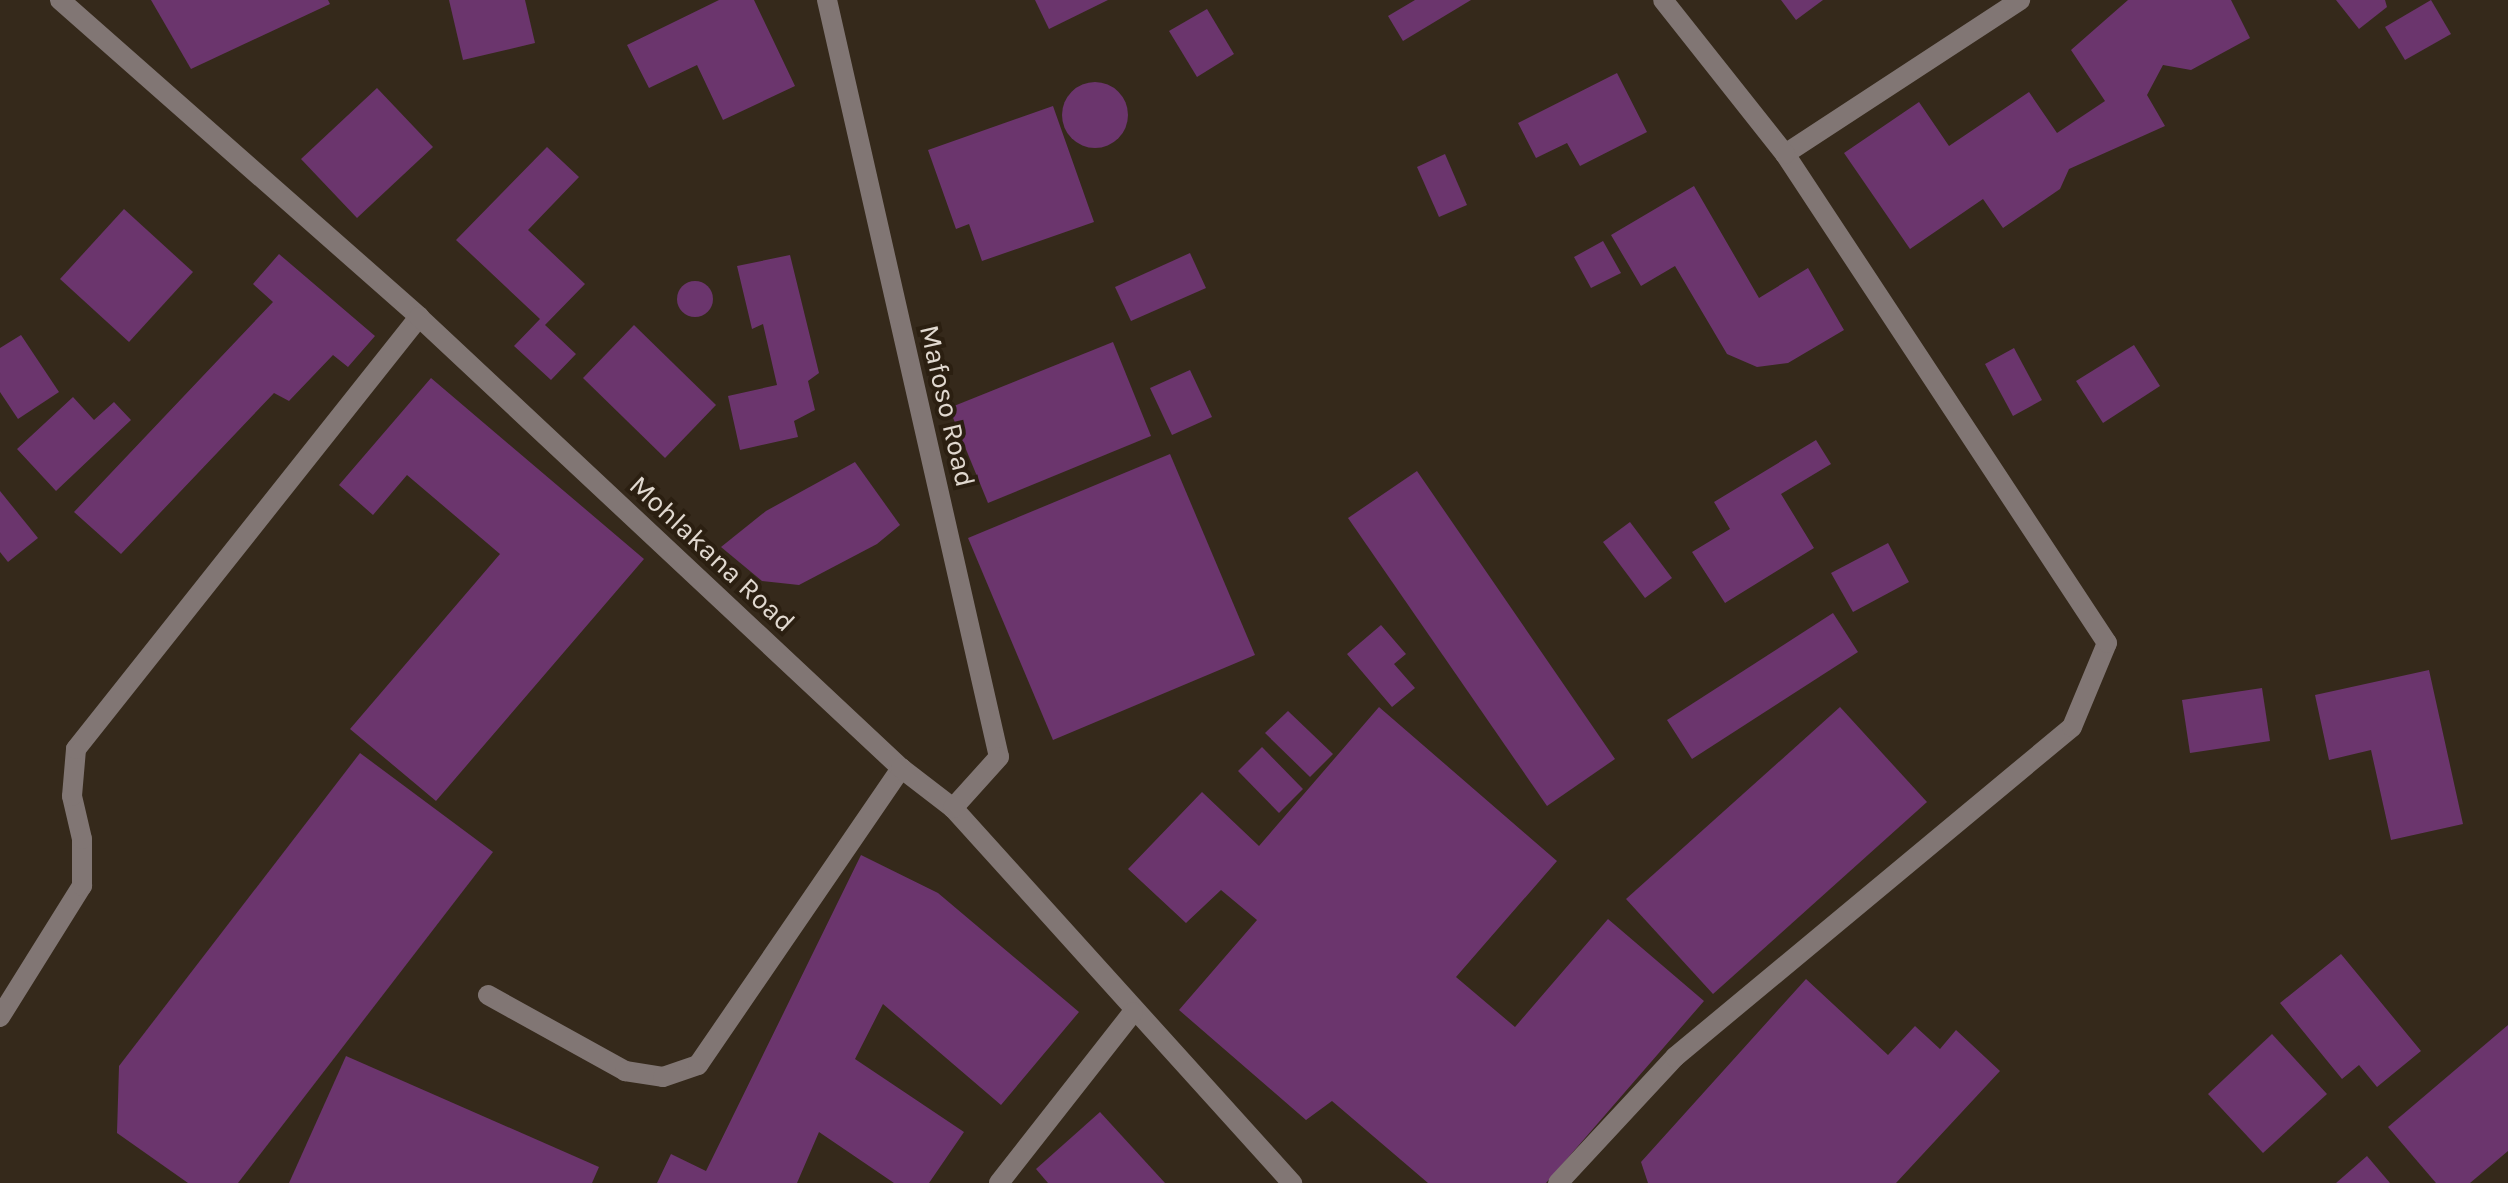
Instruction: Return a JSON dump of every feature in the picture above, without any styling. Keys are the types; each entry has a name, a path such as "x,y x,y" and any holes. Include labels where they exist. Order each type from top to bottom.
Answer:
{"street":[{"name":"Mohlakana Road","path":"60,0 419,318 901,768 954,808 1133,1012 1292,1183"},
{"name":"Mafoso Road","path":"828,0 999,757 954,808"},
{"path":"1558,1183 1675,1057 2072,727 2107,642 1786,154 1663,0"},
{"path":"1786,154 2020,0"},
{"path":"0,1017 82,886 82,839 72,796 76,748 419,318"},
{"path":"488,996 625,1071 662,1077 698,1065 901,768"},
{"path":"1000,1183 1133,1012"}],"building":[{"path":"151,0 328,0 330,4 191,69"},
{"path":"449,0 525,0 535,43 463,60"},
{"path":"719,0 754,0 795,86 723,120 697,65 649,88 627,45"},
{"path":"1035,0 1108,0 1049,29"},
{"path":"1415,0 1471,0 1403,41 1388,16"},
{"path":"1781,0 1823,0 1796,20"},
{"path":"2128,0 2231,0 2250,38 2191,70 2163,65 2147,95 2165,126 2069,169 2060,189 2003,228 1983,199 1910,249 1844,153 1919,102 1949,146 2029,92 2057,133 2105,101 2071,50"},
{"path":"2336,0 2385,0 2387,7 2359,29"},
{"path":"2431,0 2451,34 2405,60 2385,27"},
{"path":"1207,9 1234,54 1197,77 1169,31"},
{"path":"1617,73 1647,132 1580,166 1567,143 1536,158 1518,123"},
{"path":"1095,82 1108,84 1118,92 1126,102 1126,128 1118,138 1108,146 1095,148 1082,146 1072,138 1064,128 1062,115 1064,102 1072,92 1082,84"},
{"path":"377,88 433,147 357,218 301,159"},
{"path":"1053,106 1094,222 982,261 969,224 956,229 928,150"},
{"path":"547,147 579,177 528,230 585,284 545,325 576,354 551,380 514,346 540,319 456,240"},
{"path":"1445,154 1467,205 1439,217 1417,167"},
{"path":"1694,186 1759,298 1808,268 1844,330 1788,363 1757,367 1727,354 1675,266 1641,286 1611,235"},
{"path":"124,209 193,272 129,342 60,279"},
{"path":"1603,241 1621,273 1591,288 1574,257"},
{"path":"1190,253 1206,288 1131,321 1115,287"},
{"path":"279,254 375,336 348,367 333,355 289,401 274,393 121,554 74,512 273,302 253,284"},
{"path":"790,255 819,373 808,381 815,410 794,421 798,437 740,450 728,396 777,385 763,324 752,329 737,266"},
{"path":"695,281 707,287 713,299 707,311 695,317 683,311 677,299 683,287"},
{"path":"634,325 716,405 665,458 583,378"},
{"path":"21,335 59,392 18,419 0,392 0,348"},
{"path":"1113,342 1151,436 988,503 949,408"},
{"path":"2134,345 2160,386 2103,423 2076,381"},
{"path":"2014,348 2042,400 2013,416 1985,364"},
{"path":"1190,370 1212,417 1172,435 1150,388"},
{"path":"431,378 644,559 436,801 350,729 500,554 407,475 373,515 339,485"},
{"path":"73,397 94,420 114,402 131,420 56,491 17,449"},
{"path":"1816,440 1831,464 1781,494 1814,548 1725,603 1692,552 1730,529 1714,502"},
{"path":"1170,454 1255,655 1053,740 968,538"},
{"path":"855,462 900,525 877,544 799,585 762,581 721,547 766,511"},
{"path":"1417,471 1615,759 1547,806 1348,518"},
{"path":"0,491 38,538 8,562 0,552"},
{"path":"1630,522 1672,578 1645,598 1603,542"},
{"path":"1888,543 1909,582 1853,612 1831,573"},
{"path":"1833,613 1858,652 1692,759 1667,720"},
{"path":"1381,625 1406,654 1394,664 1415,688 1392,707 1347,654"},
{"path":"2429,670 2463,824 2391,840 2371,750 2329,760 2315,695"},
{"path":"2262,688 2270,741 2190,753 2182,700"},
{"path":"1379,707 1557,861 1456,977 1515,1027 1608,919 1704,1001 1546,1183 1428,1183 1332,1101 1306,1120 1179,1010 1257,920 1221,890 1186,923 1128,869 1202,792 1259,846"},
{"path":"1840,707 1927,802 1713,994 1626,899"},
{"path":"1288,711 1333,754 1310,777 1265,733"},
{"path":"1262,747 1303,789 1279,813 1238,771"},
{"path":"360,753 493,852 238,1183 188,1183 117,1133 119,1066"},
{"path":"861,855 938,893 1079,1012 1001,1105 883,1004 855,1059 964,1132 929,1183 894,1183 819,1132 797,1183 657,1183 671,1154 706,1171"},
{"path":"2341,954 2421,1051 2377,1087 2359,1065 2342,1079 2280,1003"},
{"path":"1806,979 1888,1055 1915,1026 1940,1049 1956,1030 2000,1071 1896,1183 1648,1183 1641,1162"},
{"path":"2508,1025 2508,1151 2470,1183 2436,1183 2388,1127"},
{"path":"2272,1034 2327,1094 2263,1153 2208,1094"},
{"path":"346,1056 599,1167 592,1183 289,1183"},
{"path":"1100,1112 1165,1183 1048,1183 1036,1169"},
{"path":"2367,1156 2390,1183 2336,1183"}]}
